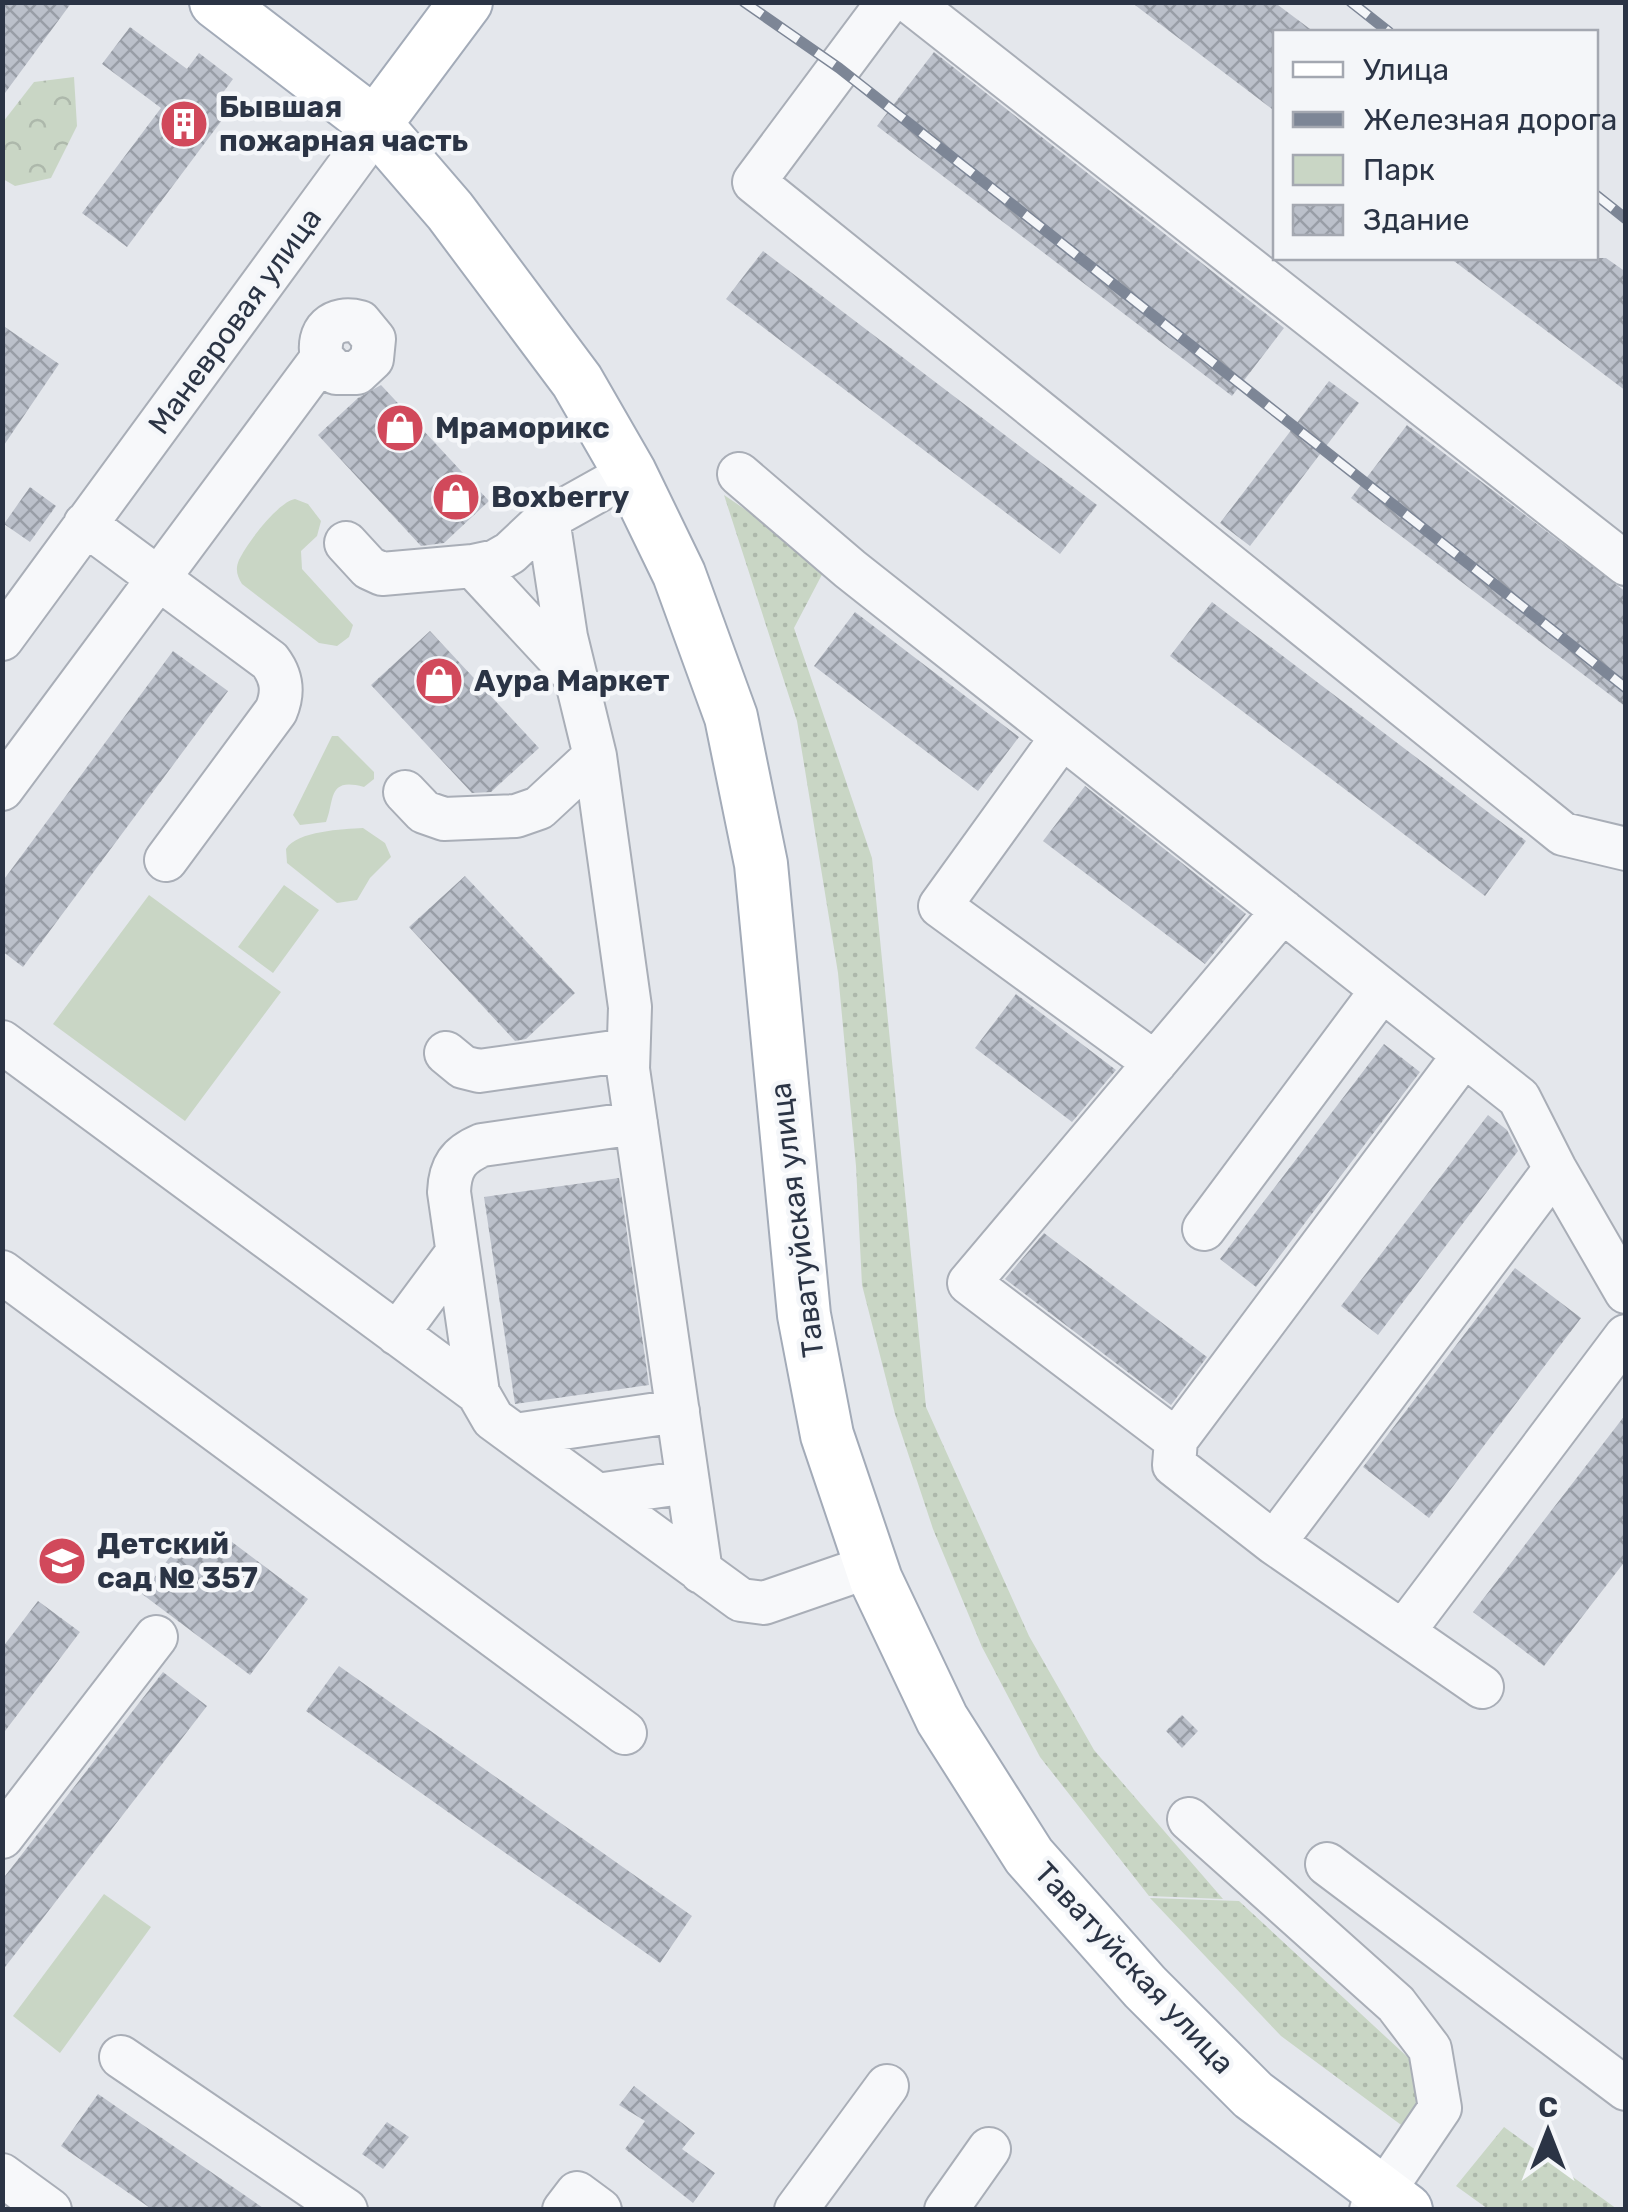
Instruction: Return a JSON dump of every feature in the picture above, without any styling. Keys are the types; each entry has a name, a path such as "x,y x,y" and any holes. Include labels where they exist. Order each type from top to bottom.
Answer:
{"main road":[{"name":"Таватуйская улица","path":"216,2 376,124 450,210 577,381 630,473 679,574 731,717 760,864 804,1315 827,1435 871,1566 942,1719 1029,1856 1144,1986 1253,2096 1387,2204"},
{"name":"Маневровая улица","path":"376,124 466,2"}],"street":[{"path":"888,2 754,182 1563,834 1626,850"},
{"path":"910,2 1626,564"},
{"name":"Маневровая улица","path":"2,639 79,514 358,154 376,124"},
{"path":"2,788 322,358"},
{"path":"346,543 369,568 382,574 474,566 504,557 548,520 630,473"},
{"path":"739,474 850,569 1519,1098 1626,1292"},
{"path":"79,514 270,661 282,686 276,711 166,860"},
{"path":"548,520 575,676 594,756 630,1007 628,1050 636,1123 701,1572"},
{"path":"474,566 575,676"},
{"path":"1062,737 940,906 1154,1064"},
{"path":"405,792 424,812 436,817 452,820 516,816 539,808 594,756"},
{"path":"1176,1440 969,1283 1283,912"},
{"path":"1204,1228 1382,990"},
{"path":"2,1042 478,1393"},
{"path":"446,1054 463,1067 479,1071 628,1050"},
{"path":"1464,1055 1176,1440 1174,1465 1274,1543 1482,1687"},
{"path":"636,1123 482,1145 466,1152 450,1174 449,1192 478,1393 488,1414 733,1596 756,1603 871,1566"},
{"path":"1274,1543 1555,1169"},
{"path":"397,1334 458,1252"},
{"path":"2,1272 625,1733"},
{"path":"1404,1630 1626,1336"},
{"path":"515,1435 678,1411"},
{"path":"597,1495 688,1482"},
{"path":"2,1837 156,1637"},
{"path":"1190,1818 1396,2004 1430,2049 1440,2108 1387,2204"},
{"path":"1327,1864 1626,2089"},
{"path":"121,2057 346,2210"},
{"path":"796,2210 887,2086"},
{"path":"946,2210 989,2149"},
{"path":"2,2175 50,2210"},
{"path":"564,2210 577,2193 600,2210"}],"green space":[{"path":"74,77 77,126 51,178 15,186 3,179 3,122 34,82"},
{"path":"724,495 827,565 794,628 872,858 926,1407 1029,1636 1094,1750 1223,1899 1149,1896 1040,1757 982,1647 933,1529 895,1414 862,1285 856,1166 838,973 797,721"},
{"path":"295,499 308,504 321,521 317,536 301,551 302,569 353,625 349,637 337,646 319,643 242,584 238,575 239,560 256,534 280,507"},
{"path":"332,736 338,736 374,772 374,779 364,787 338,788 326,822 300,825 293,815"},
{"path":"363,828 385,843 391,857 370,878 357,900 337,903 287,863 286,849 300,838"},
{"path":"284,885 319,910 273,973 238,947"},
{"path":"149,895 281,992 185,1121 53,1024"},
{"path":"104,1894 151,1927 60,2053 13,2016"},
{"path":"1150,1898 1239,1901 1414,2063 1422,2107 1408,2130 1281,2036"},
{"path":"1504,2127 1617,2209 1488,2209 1456,2186"}],"building":[{"path":"2,2 72,2 2,97"},
{"path":"1131,2 1274,2 1311,30 1273,30 1273,110"},
{"name":"Бывшая пожарная часть","path":"130,27 187,69 199,53 233,79 222,94 234,104 127,247 82,213 161,108 102,64"},
{"path":"934,52 1284,328 1232,396 877,126"},
{"path":"763,251 1097,505 1060,554 726,299"},
{"path":"1606,258 1626,272 1626,391 1453,260"},
{"path":"2,325 59,364 2,448"},
{"path":"1329,381 1359,403 1250,546 1220,523"},
{"path":"381,385 489,501 444,543 421,546 318,435 358,398"},
{"path":"1407,425 1626,592 1626,707 1351,498"},
{"path":"30,487 56,506 30,542 4,524"},
{"path":"1212,602 1526,841 1485,896 1170,656"},
{"path":"855,612 1019,737 978,791 814,666"},
{"path":"430,631 539,748 491,792 472,793 371,685"},
{"path":"173,651 228,691 23,967 2,951 2,882"},
{"path":"1085,786 1246,914 1205,964 1043,841"},
{"path":"465,876 575,993 526,1039 515,1041 409,927"},
{"path":"1016,994 1116,1070 1072,1122 975,1048"},
{"path":"1384,1044 1420,1072 1256,1287 1220,1259"},
{"path":"1488,1115 1507,1130 1518,1151 1378,1335 1341,1306"},
{"path":"619,1178 649,1385 515,1404 484,1197"},
{"path":"1044,1233 1207,1357 1171,1405 1005,1279"},
{"path":"1515,1268 1581,1318 1429,1518 1363,1467"},
{"path":"1626,1414 1626,1560 1544,1666 1473,1612"},
{"path":"185,1537 208,1554 217,1542 232,1542 308,1599 250,1675 142,1594"},
{"path":"38,1601 80,1632 2,1735 2,1648"},
{"path":"339,1666 692,1916 660,1963 306,1711"},
{"path":"163,1672 207,1706 2,1971 2,1880"},
{"path":"1182,1715 1198,1731 1182,1748 1166,1731"},
{"path":"634,2086 695,2133 682,2149 715,2173 693,2203 625,2149 645,2121 619,2105"},
{"path":"98,2094 266,2210 153,2210 61,2146"},
{"path":"387,2122 409,2137 383,2169 362,2154"}],"railway":[{"path":"744,2 839,68 1626,688"},
{"path":"1351,2 1386,30"},
{"path":"1598,197 1626,219"}],"place":[{"name":"Бывшая пожарная часть","path":"184,124"},
{"name":"Мраморикс","path":"400,428"},
{"name":"Boxberry","path":"456,497"},
{"name":"Аура Маркет","path":"439,681"},
{"name":"Детский сад № 357","path":"62,1561"}]}
